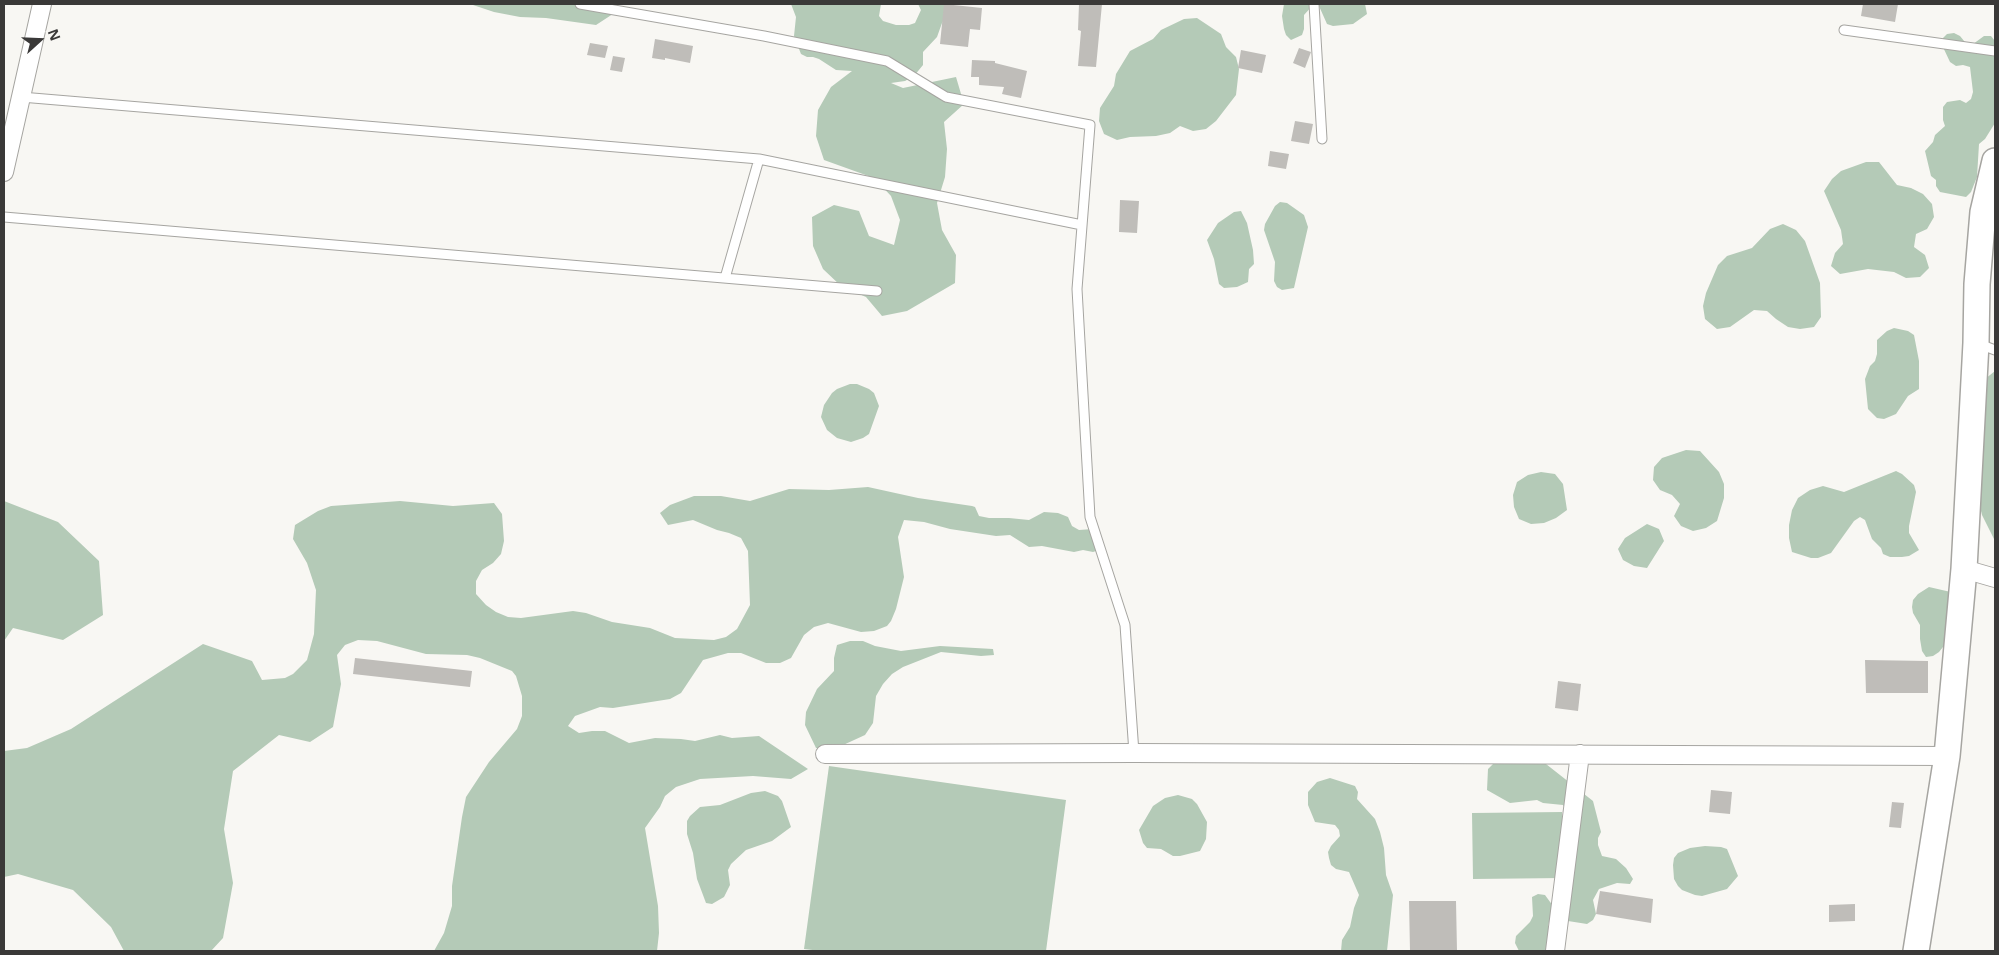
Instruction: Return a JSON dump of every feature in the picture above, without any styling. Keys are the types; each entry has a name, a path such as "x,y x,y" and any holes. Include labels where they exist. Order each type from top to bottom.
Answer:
{"street":[{"path":"4,172 12,97 42,4"},
{"path":"1916,951 1947,756 1986,346 1977,284 1983,212 1995,161"},
{"path":"1964,568 1995,578"},
{"path":"825,754 1134,753 1947,756"},
{"path":"1555,951 1580,754"}],"lane":[{"path":"580,4 632,8 886,61 946,97 1090,125 1077,289 1090,517 1125,625 1134,753"},
{"path":"1314,4 1322,139"},
{"path":"1844,30 1995,52"},
{"path":"12,97 759,159 1082,224"},
{"path":"725,278 759,159"},
{"path":"4,217 877,291"}],"green space":[{"path":"470,4 608,4 619,10 596,25 546,18 520,17 494,12"},
{"path":"791,4 881,4 879,16 883,21 896,25 909,25 915,23 921,10 918,4 948,4 949,12 942,23 937,37 923,52 923,65 914,76 905,81 891,83 903,88 956,77 964,104 944,122 947,149 945,177 937,203 942,230 956,255 955,283 907,311 882,316 866,297 841,286 823,269 813,246 812,217 834,205 859,211 869,236 894,245 900,220 891,196 874,178 824,160 816,136 818,110 831,87 852,71 836,70 819,59 801,54 794,36 796,17"},
{"path":"1284,4 1365,4 1367,14 1353,24 1333,26 1327,24 1319,6 1313,5 1304,15 1302,35 1291,40 1286,35 1284,29 1282,16"},
{"path":"1197,18 1221,34 1226,47 1236,57 1239,69 1236,95 1216,121 1206,129 1193,131 1180,126 1170,133 1156,136 1130,137 1117,140 1104,134 1099,121 1100,108 1114,86 1116,74 1130,51 1153,39 1161,30 1184,19"},
{"path":"1954,33 1960,36 1969,47 1984,36 1991,36 1995,41 1995,123 1985,139 1979,144 1977,177 1971,192 1966,197 1940,192 1936,186 1936,180 1931,176 1925,151 1933,142 1935,135 1945,126 1943,107 1947,102 1960,100 1966,103 1971,99 1973,92 1970,67 1956,66 1950,62 1942,45 1943,38 1947,34"},
{"path":"1866,162 1879,162 1897,185 1911,188 1923,194 1932,204 1934,217 1927,229 1916,234 1914,247 1925,255 1929,268 1920,277 1906,278 1894,272 1868,269 1840,274 1831,266 1835,253 1843,244 1841,230 1824,191 1832,179 1841,171"},
{"path":"1280,202 1287,203 1304,215 1308,227 1294,288 1282,290 1277,287 1274,281 1275,262 1264,230 1265,224 1275,206"},
{"path":"1241,211 1247,223 1254,264 1249,269 1248,282 1237,287 1224,288 1219,284 1214,259 1207,240 1218,223 1234,212"},
{"path":"1783,224 1796,230 1805,241 1820,283 1821,317 1814,327 1800,329 1788,327 1767,311 1754,310 1730,327 1717,329 1705,319 1703,306 1706,293 1718,265 1727,256 1752,248 1770,229"},
{"path":"1894,328 1908,331 1914,335 1919,361 1919,389 1908,396 1896,414 1884,419 1877,418 1868,409 1865,379 1870,366 1875,361 1877,340 1887,331"},
{"path":"1995,371 1995,541 1982,515 1976,491 1980,383"},
{"path":"850,384 857,384 869,389 874,393 879,406 869,434 851,442 837,438 827,430 821,417 824,405 832,393"},
{"path":"1686,450 1700,451 1719,472 1724,484 1724,498 1717,521 1706,528 1693,531 1681,526 1674,516 1680,504 1672,495 1660,490 1653,480 1654,467 1662,458"},
{"path":"1896,471 1914,485 1916,492 1909,533 1919,550 1909,556 1902,557 1890,557 1883,554 1881,548 1872,539 1865,520 1860,517 1854,521 1831,553 1818,558 1811,558 1792,552 1789,525 1792,510 1798,498 1810,490 1823,486 1844,492"},
{"path":"1541,472 1555,474 1563,484 1567,510 1556,518 1544,523 1531,524 1519,519 1514,507 1513,495 1517,482 1528,475"},
{"path":"868,487 918,498 972,506 975,507 979,516 989,518 1029,520 1044,512 1058,513 1068,517 1072,526 1079,530 1093,529 1099,550 1093,552 1083,550 1074,552 1042,546 1029,547 1010,535 996,536 904,520 898,537 904,577 896,609 887,626 874,631 861,632 828,623 814,627 804,635 791,658 780,663 766,663 741,653 728,653 703,660 681,693 670,699 613,708 600,707 575,716 568,726 579,733 605,731 629,743 655,738 695,741 720,735 732,738 759,736 808,769 791,779 753,776 700,779 676,787 665,796 660,807 645,828 658,906 659,933 657,951 434,951 444,933 452,906 452,886 466,797 489,762 517,729 522,716 522,696 516,676 512,671 480,658 467,655 426,654 377,641 358,640 345,645 337,655 341,684 333,727 310,742 279,735 233,771 224,829 233,883 223,938 211,951 124,951 111,927 73,890 18,874 4,877 4,751 27,748 71,729 203,644 252,661 262,680 285,678 293,674 307,660 314,634 316,590 307,563 293,539 295,525 318,511 331,506 400,501 453,506 494,503 502,514 504,541 501,554 493,563 482,570 476,581 476,594 496,612 508,617 521,618 573,611 586,613 612,622 650,628 675,638 714,640 726,637 737,629 750,605 748,551 741,538 693,520 668,525 660,513 670,505 694,496 721,496 750,501 789,489 829,490"},
{"path":"4,501 58,522 99,561 103,615 63,640 13,628 4,641"},
{"path":"1647,524 1659,529 1664,541 1647,568 1634,566 1623,560 1618,549 1625,538"},
{"path":"1929,587 1955,593 1948,634 1943,647 1933,656 1926,657 1922,651 1920,625 1913,613 1912,607 1913,600 1918,594"},
{"path":"850,641 863,641 875,646 901,651 940,646 993,649 994,655 981,656 941,652 903,667 892,674 876,696 873,723 865,735 841,746 828,749 816,748 805,725 806,712 817,689 834,671 837,645"},
{"path":"1506,758 1540,761 1593,801 1601,832 1598,838 1598,845 1602,856 1616,859 1626,868 1633,879 1630,884 1617,883 1599,889 1593,900 1596,914 1593,920 1587,924 1568,921 1567,810 1563,805 1543,803 1537,800 1510,803 1487,790 1488,769 1493,764"},
{"path":"829,766 1066,800 1046,951 821,951 804,949"},
{"path":"1330,778 1355,786 1358,792 1357,799 1375,819 1380,832 1384,848 1386,875 1393,895 1387,951 1341,951 1342,940 1350,927 1359,895 1349,872 1336,869 1331,865 1328,852 1340,836 1339,830 1335,825 1315,822 1308,805 1308,792 1317,782"},
{"path":"765,791 778,796 782,801 791,827 772,841 746,850 731,864 728,870 730,885 724,897 712,904 706,903 697,879 693,853 687,834 687,821 700,807 720,805 751,793"},
{"path":"1178,795 1192,799 1207,822 1206,839 1200,851 1173,856 1161,849 1147,848 1143,843 1139,830 1153,806 1165,798"},
{"path":"1562,812 1563,878 1473,879 1472,813"},
{"path":"1705,846 1727,849 1738,876 1727,889 1702,896 1682,890 1678,886 1674,879 1673,865 1674,858 1678,853 1690,848"},
{"path":"1538,894 1545,895 1553,906 1548,926 1549,951 1519,951 1515,943 1516,936 1530,922 1533,916 1532,897"}],"building":[{"path":"944,4 982,8 980,30 970,29 968,47 940,44"},
{"path":"1079,4 1102,4 1096,67 1078,66 1081,31 1078,30"},
{"path":"1863,4 1898,4 1895,22 1861,16"},
{"path":"655,39 693,46 690,63 665,58 665,60 652,58"},
{"path":"590,43 608,46 605,58 587,55"},
{"path":"1299,48 1311,52 1305,68 1293,63"},
{"path":"1241,50 1266,55 1262,73 1238,68"},
{"path":"613,56 625,58 622,72 610,70"},
{"path":"972,60 995,61 995,63 1027,71 1021,98 1002,94 1004,87 979,85 979,77 971,77"},
{"path":"1295,121 1313,124 1309,144 1291,141"},
{"path":"1270,151 1289,154 1286,169 1268,166"},
{"path":"1120,200 1139,201 1137,233 1119,232"},
{"path":"355,658 472,671 470,687 353,674"},
{"path":"1865,660 1928,661 1928,693 1866,693"},
{"path":"1558,681 1581,684 1578,711 1555,708"},
{"path":"1711,790 1732,792 1730,814 1709,812"},
{"path":"1892,802 1904,803 1901,828 1889,827"},
{"path":"1600,891 1653,899 1651,923 1596,914"},
{"path":"1409,901 1456,901 1457,951 1410,951"},
{"path":"1855,904 1855,921 1829,922 1829,905"}]}
